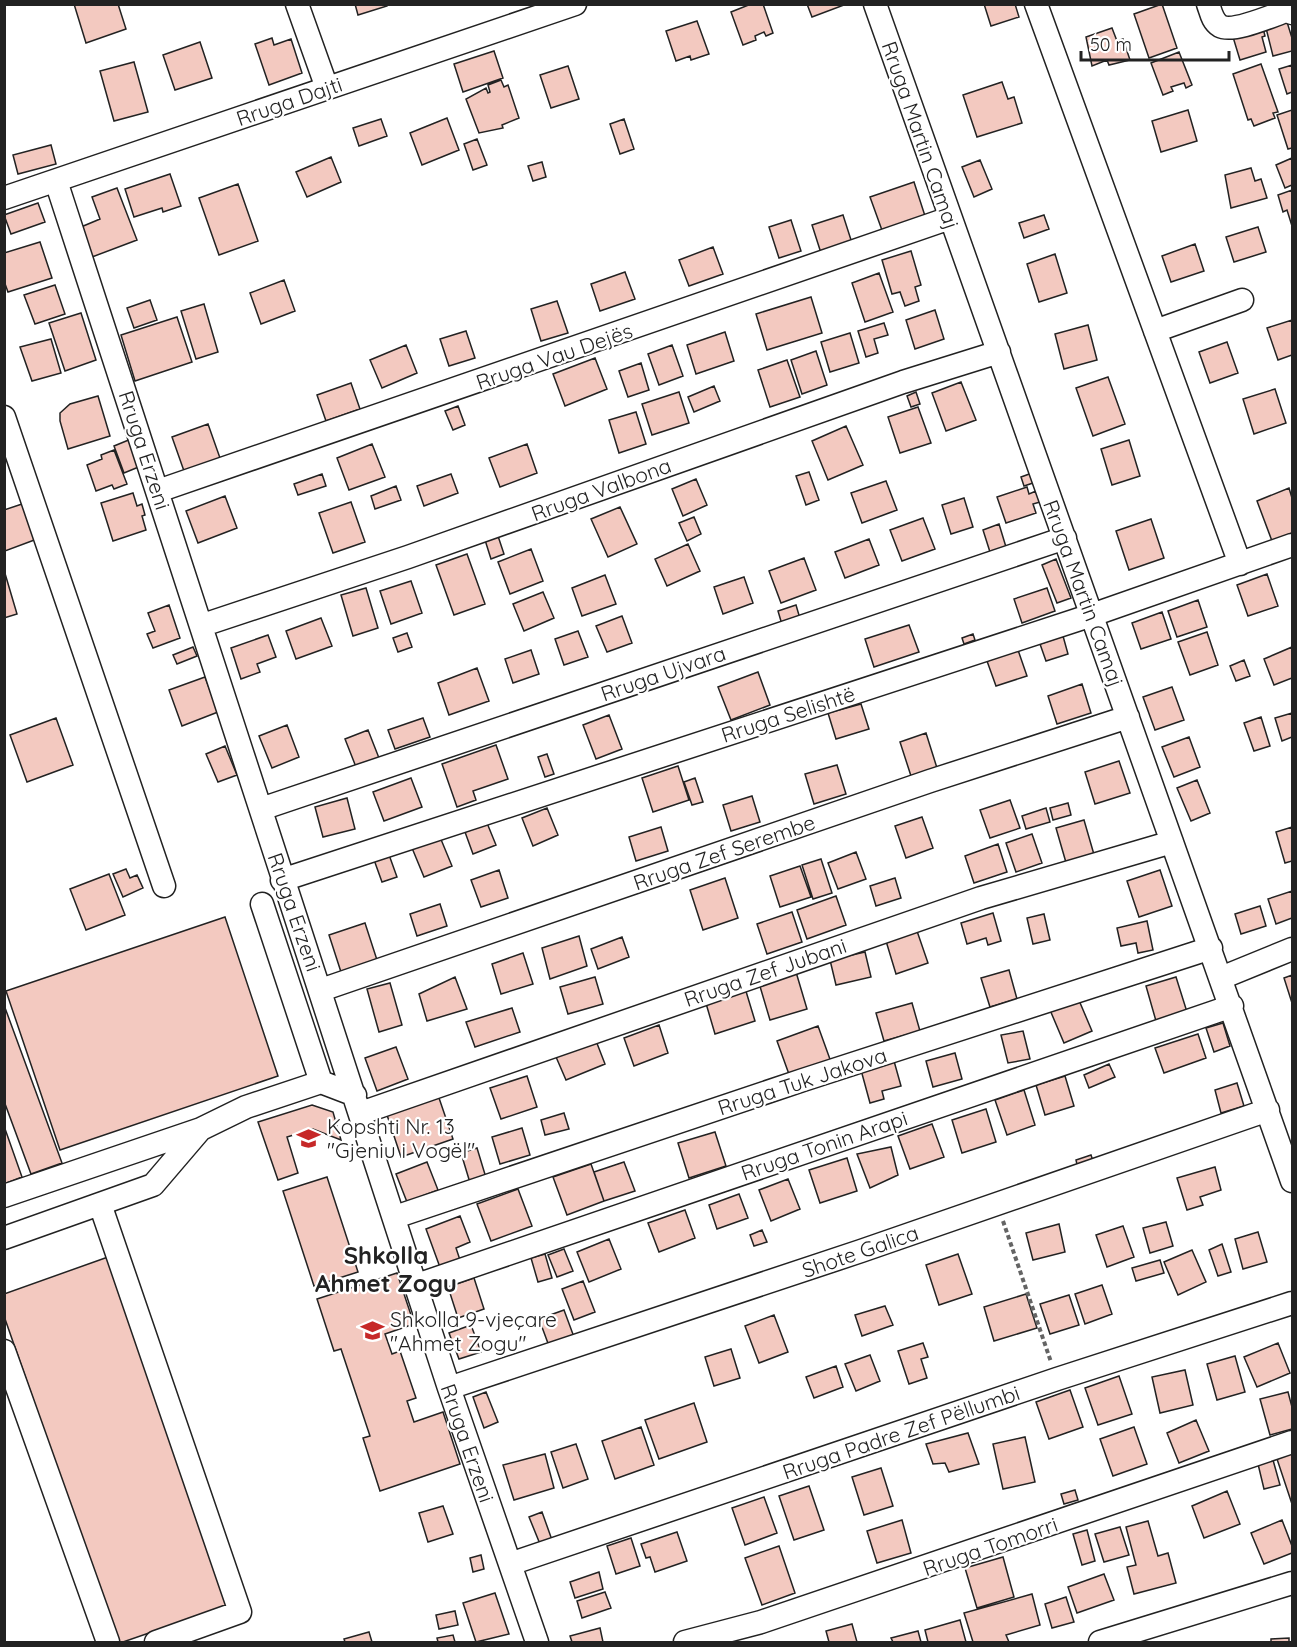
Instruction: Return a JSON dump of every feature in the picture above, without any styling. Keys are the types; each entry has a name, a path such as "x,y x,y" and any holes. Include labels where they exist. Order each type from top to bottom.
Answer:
{"street":[{"path":"297,4 327,88"},
{"name":"Rruga Dajti","path":"4,198 575,4"},
{"name":"Rruga Martin Camaj","path":"874,4 1293,1181"},
{"path":"1036,4 1240,564"},
{"path":"1208,4 1213,19 1220,26 1233,28 1286,11 1293,13"},
{"name":"Rruga Erzeni","path":"56,181 203,625 282,879 321,990 449,1388 537,1642"},
{"name":"Rruga Vau Dejës","path":"158,491 950,218"},
{"path":"1155,331 1242,300"},
{"name":"Rruga Valbona","path":"203,625 442,545 903,382 999,352"},
{"path":"4,417 164,886"},
{"name":"Rruga Ujvara","path":"261,809 1065,538"},
{"name":"Rruga Selishtë","path":"282,879 1092,615 1293,545"},
{"name":"Rruga Zef Serembe","path":"321,990 930,781 1128,717"},
{"name":"Rruga Zef Jubani","path":"358,1104 981,898 1095,867 1172,842"},
{"path":"262,904 321,1082 358,1104"},
{"name":"Rruga Tuk Jakova","path":"395,1217 804,1080 1211,948"},
{"path":"1221,978 1293,949"},
{"name":"Rruga Tonin Arapi","path":"417,1285 1232,1006"},
{"path":"4,1196 201,1129 246,1107 321,1082"},
{"name":"Shote Galica","path":"449,1388 997,1204 1268,1110"},
{"path":"4,1238 153,1185 201,1129"},
{"path":"100,1204 240,1612 156,1642"},
{"name":"Rruga Padre Zef Pëllumbi","path":"510,1564 1057,1379 1293,1303"},
{"path":"4,1351 108,1642"},
{"name":"Rruga Tomorri","path":"685,1642 772,1619 1293,1442"},
{"path":"1100,1642 1293,1583"}],"path":[{"path":"997,1204 1057,1379"}],"building":[{"path":"74,4 118,4 126,29 86,43"},
{"path":"355,4 387,4 387,6 358,15"},
{"path":"751,4 763,4 773,33 766,36 764,32 755,36 756,40 743,45 731,12"},
{"path":"807,4 844,4 844,5 812,17"},
{"path":"984,4 1015,4 1019,17 991,26"},
{"path":"1162,4 1177,48 1149,58 1134,14"},
{"path":"697,21 709,54 691,60 690,56 676,61 666,31"},
{"path":"1287,22 1292,38 1292,51 1273,56 1266,28"},
{"path":"1112,28 1117,41 1123,39 1130,60 1109,65 1107,60 1092,66 1086,37"},
{"path":"1263,28 1265,36 1262,37 1266,52 1240,60 1233,37"},
{"path":"272,38 274,45 291,39 302,73 269,85 255,44"},
{"path":"200,42 212,78 175,90 163,55"},
{"path":"494,51 503,78 463,92 454,64"},
{"path":"1179,52 1192,85 1186,88 1184,83 1171,87 1173,91 1163,95 1151,63"},
{"path":"134,62 148,112 114,121 100,71"},
{"path":"1261,64 1278,112 1273,113 1275,118 1254,126 1251,119 1248,120 1233,74"},
{"path":"1292,65 1292,92 1287,94 1279,69"},
{"path":"568,66 579,99 551,108 540,75"},
{"path":"501,80 504,87 508,85 519,118 502,125 503,128 479,133 466,99 486,88 488,93 490,92 488,85"},
{"path":"1002,82 1008,99 1014,97 1022,123 977,137 963,95"},
{"path":"1188,110 1197,141 1161,152 1152,121"},
{"path":"1292,110 1292,148 1288,149 1277,115"},
{"path":"447,118 459,150 422,165 410,133"},
{"path":"381,119 387,136 359,146 353,128"},
{"path":"624,119 634,149 620,154 610,124"},
{"path":"477,139 487,165 473,170 464,144"},
{"path":"51,145 56,164 18,174 13,155"},
{"path":"331,157 341,182 307,197 296,172"},
{"path":"1292,158 1292,185 1285,188 1276,165"},
{"path":"980,160 992,189 974,197 962,167"},
{"path":"542,162 546,177 533,181 528,166"},
{"path":"1251,168 1255,181 1261,179 1267,198 1231,208 1225,175"},
{"path":"170,174 181,206 163,212 162,208 134,217 125,189"},
{"path":"914,182 926,219 883,233 870,197"},
{"path":"238,184 258,241 219,255 199,198"},
{"path":"117,188 137,240 92,257 81,227 100,219 92,197"},
{"path":"1292,190 1292,226 1287,210 1283,212 1278,195"},
{"path":"38,203 45,222 11,234 4,215"},
{"path":"843,215 852,243 821,253 812,225"},
{"path":"1044,215 1049,229 1024,238 1019,223"},
{"path":"791,220 801,251 779,258 769,227"},
{"path":"1258,227 1266,252 1234,262 1226,237"},
{"path":"40,242 52,278 8,292 4,281 4,253"},
{"path":"1195,244 1204,271 1171,282 1162,256"},
{"path":"713,247 723,274 689,286 679,260"},
{"path":"911,251 921,285 915,287 919,301 905,306 900,292 892,294 882,260"},
{"path":"1055,254 1067,293 1039,302 1027,264"},
{"path":"625,272 635,299 600,311 591,284"},
{"path":"879,273 893,312 865,322 852,283"},
{"path":"284,280 295,311 261,324 250,293"},
{"path":"55,285 65,314 35,324 24,295"},
{"path":"811,297 822,333 767,350 756,314"},
{"path":"150,300 157,320 134,328 127,308"},
{"path":"557,301 568,333 541,341 531,309"},
{"path":"204,304 218,352 196,359 181,311"},
{"path":"935,310 944,339 915,349 906,320"},
{"path":"81,313 96,360 65,371 49,323"},
{"path":"177,317 192,362 135,381 121,335"},
{"path":"1292,320 1292,355 1278,360 1267,328"},
{"path":"884,323 888,335 874,339 878,353 866,357 858,331"},
{"path":"1088,325 1097,360 1064,369 1055,334"},
{"path":"466,331 475,358 449,366 440,339"},
{"path":"725,332 734,361 696,374 687,345"},
{"path":"850,333 859,363 830,372 821,342"},
{"path":"51,339 61,373 32,381 20,347"},
{"path":"1227,342 1238,373 1210,383 1199,352"},
{"path":"406,345 417,373 382,388 370,360"},
{"path":"672,345 683,376 659,385 648,354"},
{"path":"816,351 827,385 802,394 791,360"},
{"path":"595,358 607,389 565,406 553,374"},
{"path":"787,360 800,397 770,407 758,370"},
{"path":"641,363 649,390 628,397 619,371"},
{"path":"1108,377 1125,424 1093,436 1076,388"},
{"path":"961,382 976,420 946,431 932,393"},
{"path":"351,383 360,409 326,421 317,395"},
{"path":"714,386 720,401 694,412 688,397"},
{"path":"1275,389 1286,423 1254,434 1243,399"},
{"path":"679,392 689,423 652,435 642,404"},
{"path":"916,392 920,404 911,407 907,396"},
{"path":"98,396 110,436 68,449 60,413 70,404"},
{"path":"458,406 465,425 453,430 445,411"},
{"path":"918,407 931,443 900,453 888,417"},
{"path":"636,412 646,444 619,453 609,420"},
{"path":"208,424 220,458 184,471 172,437"},
{"path":"846,426 863,465 828,480 812,441"},
{"path":"131,439 141,466 124,473 114,446"},
{"path":"1129,440 1140,476 1112,485 1101,449"},
{"path":"372,444 385,477 349,490 337,458"},
{"path":"527,444 537,473 500,487 489,458"},
{"path":"114,450 127,484 114,489 112,485 96,491 87,465 102,459 101,455"},
{"path":"809,472 819,500 806,505 796,476"},
{"path":"1032,473 1036,482 1024,486 1021,477"},
{"path":"322,474 326,486 298,495 294,484"},
{"path":"451,474 458,493 424,506 417,486"},
{"path":"696,479 707,505 683,516 672,489"},
{"path":"886,481 897,510 862,523 851,493"},
{"path":"396,486 401,500 375,509 371,496"},
{"path":"1027,487 1029,494 1036,491 1040,502 1033,504 1036,513 1006,523 997,497"},
{"path":"1289,488 1292,498 1292,533 1272,541 1257,501"},
{"path":"133,493 137,506 142,504 145,515 142,516 146,530 113,541 101,503"},
{"path":"225,496 237,528 198,543 186,511"},
{"path":"964,498 973,527 951,534 942,505"},
{"path":"351,502 365,542 333,553 319,513"},
{"path":"25,503 37,539 5,551 4,510"},
{"path":"620,507 637,544 608,557 591,519"},
{"path":"694,517 701,534 687,541 679,523"},
{"path":"923,518 935,549 902,561 890,530"},
{"path":"1151,519 1164,558 1129,570 1116,531"},
{"path":"999,524 1006,547 990,552 983,530"},
{"path":"498,536 504,554 491,559 485,540"},
{"path":"869,539 879,565 845,578 835,552"},
{"path":"688,544 700,571 667,586 655,559"},
{"path":"531,549 543,581 510,594 498,562"},
{"path":"467,554 485,604 454,615 436,565"},
{"path":"804,558 816,590 781,603 769,571"},
{"path":"1056,559 1071,598 1057,603 1042,565"},
{"path":"4,570 17,614 4,618"},
{"path":"1267,574 1278,606 1248,616 1237,585"},
{"path":"605,575 616,604 582,616 572,588"},
{"path":"744,577 753,603 723,614 714,587"},
{"path":"411,581 422,613 391,624 380,591"},
{"path":"366,588 378,628 353,636 341,595"},
{"path":"1047,588 1055,611 1022,623 1014,599"},
{"path":"543,592 554,618 524,631 513,604"},
{"path":"1198,600 1207,627 1177,637 1168,611"},
{"path":"169,605 180,638 153,648 147,634 155,631 148,613"},
{"path":"796,605 801,622 783,628 778,611"},
{"path":"1162,612 1171,639 1141,649 1132,623"},
{"path":"622,616 632,643 607,652 596,626"},
{"path":"321,618 332,646 296,659 286,631"},
{"path":"909,625 919,652 874,667 865,639"},
{"path":"578,631 588,657 564,665 555,639"},
{"path":"1207,632 1218,665 1190,675 1178,642"},
{"path":"407,633 412,647 398,652 393,638"},
{"path":"973,634 975,640 964,644 962,638"},
{"path":"268,635 276,657 257,664 260,672 241,679 231,648"},
{"path":"1063,636 1068,654 1046,661 1040,644"},
{"path":"193,647 197,656 177,664 173,655"},
{"path":"1292,647 1292,678 1274,685 1264,659"},
{"path":"531,650 539,674 513,683 505,659"},
{"path":"1018,650 1027,676 996,686 987,661"},
{"path":"1244,660 1250,676 1236,681 1230,666"},
{"path":"477,668 489,701 449,715 438,683"},
{"path":"758,672 770,705 731,720 718,687"},
{"path":"205,677 218,712 182,726 169,690"},
{"path":"1082,684 1091,713 1057,724 1048,696"},
{"path":"1172,687 1184,720 1155,730 1143,697"},
{"path":"861,704 869,729 836,739 828,713"},
{"path":"1292,713 1292,737 1282,741 1275,718"},
{"path":"609,715 622,749 596,759 583,725"},
{"path":"1261,717 1270,746 1254,751 1244,723"},
{"path":"56,718 73,765 27,782 10,735"},
{"path":"423,718 430,737 395,749 388,730"},
{"path":"287,725 299,757 272,768 259,736"},
{"path":"368,730 379,758 356,767 345,739"},
{"path":"926,733 937,768 911,776 900,742"},
{"path":"1189,737 1200,767 1174,777 1162,747"},
{"path":"496,745 508,779 473,791 476,800 457,807 442,764"},
{"path":"225,746 237,775 218,782 206,754"},
{"path":"547,754 554,774 545,777 538,757"},
{"path":"1119,761 1130,793 1095,804 1085,772"},
{"path":"837,765 846,794 814,804 805,774"},
{"path":"678,766 689,800 653,812 642,778"},
{"path":"411,778 422,807 384,821 373,792"},
{"path":"695,778 703,802 692,805 684,782"},
{"path":"1197,780 1210,813 1191,821 1177,788"},
{"path":"752,796 760,822 731,831 723,805"},
{"path":"347,798 355,829 323,837 315,807"},
{"path":"1010,800 1020,828 990,838 980,810"},
{"path":"1068,803 1071,815 1053,820 1050,808"},
{"path":"547,808 558,835 533,846 522,818"},
{"path":"1046,808 1050,822 1026,829 1022,816"},
{"path":"922,817 933,848 906,858 895,826"},
{"path":"1084,820 1095,858 1067,866 1056,828"},
{"path":"487,823 496,845 473,854 465,832"},
{"path":"661,827 668,851 636,861 629,837"},
{"path":"1292,827 1292,861 1285,863 1276,832"},
{"path":"1032,834 1042,863 1016,872 1006,843"},
{"path":"440,837 452,866 424,877 412,848"},
{"path":"998,844 1007,872 974,883 965,856"},
{"path":"388,852 397,877 382,882 373,857"},
{"path":"856,852 866,879 838,889 828,863"},
{"path":"821,859 832,893 813,899 802,865"},
{"path":"800,866 811,897 780,907 770,876"},
{"path":"126,869 130,878 137,875 143,888 123,897 113,874"},
{"path":"499,870 508,898 481,907 471,880"},
{"path":"1160,870 1172,906 1139,917 1127,881"},
{"path":"109,874 125,915 86,930 70,889"},
{"path":"725,878 738,918 703,930 690,890"},
{"path":"895,878 901,898 876,906 870,886"},
{"path":"1292,891 1292,918 1276,924 1268,899"},
{"path":"836,896 846,925 807,939 797,910"},
{"path":"440,904 447,926 417,936 410,914"},
{"path":"1260,906 1266,926 1241,934 1235,914"},
{"path":"792,912 802,942 767,954 757,924"},
{"path":"993,913 1001,941 988,945 986,938 967,944 961,923"},
{"path":"1044,914 1050,940 1033,944 1027,918"},
{"path":"225,917 278,1076 60,1150 6,991"},
{"path":"1147,921 1153,950 1138,953 1136,943 1121,946 1117,928"},
{"path":"365,923 377,960 341,972 329,935"},
{"path":"917,931 928,963 896,974 886,941"},
{"path":"579,936 587,966 550,979 542,948"},
{"path":"622,937 629,957 598,969 591,949"},
{"path":"865,952 871,977 836,985 830,960"},
{"path":"523,953 533,984 501,994 492,964"},
{"path":"1009,970 1017,999 990,1007 981,978"},
{"path":"796,972 807,1009 770,1020 759,983"},
{"path":"1292,975 1292,1003 1284,978"},
{"path":"455,977 467,1009 427,1021 419,994"},
{"path":"595,977 603,1004 568,1014 560,987"},
{"path":"1176,977 1187,1012 1156,1021 1146,986"},
{"path":"390,983 402,1025 379,1032 367,989"},
{"path":"745,988 755,1021 715,1034 705,1000"},
{"path":"1078,998 1092,1031 1064,1043 1050,1010"},
{"path":"912,1003 920,1031 884,1041 876,1013"},
{"path":"4,1005 62,1163 31,1174 4,1101"},
{"path":"512,1008 520,1032 475,1047 466,1022"},
{"path":"1223,1023 1230,1046 1214,1052 1206,1028"},
{"path":"659,1025 668,1053 634,1066 624,1038"},
{"path":"818,1026 831,1062 790,1077 777,1041"},
{"path":"1023,1031 1030,1059 1008,1063 1001,1035"},
{"path":"593,1033 605,1064 566,1080 553,1050"},
{"path":"1198,1034 1206,1058 1164,1073 1155,1048"},
{"path":"396,1047 408,1079 377,1091 365,1058"},
{"path":"955,1053 962,1079 933,1087 926,1061"},
{"path":"894,1061 901,1086 882,1091 884,1099 870,1103 861,1070"},
{"path":"1109,1064 1115,1077 1089,1088 1084,1075"},
{"path":"527,1076 537,1107 501,1119 490,1088"},
{"path":"1065,1076 1074,1106 1045,1115 1036,1085"},
{"path":"1237,1083 1244,1106 1221,1113 1215,1090"},
{"path":"1024,1090 1035,1125 1007,1135 995,1100"},
{"path":"438,1095 453,1139 401,1157 386,1112"},
{"path":"312,1105 333,1112 341,1140 313,1129 287,1137 298,1173 278,1180 258,1122"},
{"path":"986,1109 996,1142 962,1153 952,1120"},
{"path":"564,1113 569,1129 545,1135 541,1120"},
{"path":"932,1124 944,1157 910,1169 898,1136"},
{"path":"4,1126 22,1177 4,1184"},
{"path":"522,1128 530,1155 500,1164 492,1137"},
{"path":"715,1132 726,1166 689,1178 678,1143"},
{"path":"891,1147 898,1175 870,1188 857,1154"},
{"path":"477,1148 487,1181 471,1186 461,1153"},
{"path":"1091,1155 1094,1164 1078,1169 1076,1160"},
{"path":"847,1158 857,1191 820,1203 809,1170"},
{"path":"427,1162 438,1190 407,1202 396,1174"},
{"path":"624,1162 635,1191 604,1201 594,1172"},
{"path":"591,1164 604,1201 567,1215 553,1177"},
{"path":"1215,1167 1221,1190 1200,1197 1203,1205 1187,1210 1177,1178"},
{"path":"327,1177 358,1272 314,1286 283,1191"},
{"path":"788,1179 800,1209 771,1221 759,1190"},
{"path":"518,1189 532,1226 491,1241 477,1204"},
{"path":"739,1194 748,1218 717,1229 709,1205"},
{"path":"685,1210 695,1238 659,1252 648,1223"},
{"path":"460,1216 470,1242 456,1248 461,1263 441,1270 426,1229"},
{"path":"1166,1222 1173,1246 1150,1253 1143,1228"},
{"path":"1059,1224 1065,1252 1033,1260 1026,1233"},
{"path":"1123,1226 1134,1257 1107,1267 1096,1235"},
{"path":"762,1230 767,1242 754,1246 750,1235"},
{"path":"1258,1232 1267,1262 1243,1269 1235,1239"},
{"path":"609,1239 621,1269 589,1282 577,1252"},
{"path":"1222,1244 1231,1272 1218,1276 1209,1250"},
{"path":"564,1249 573,1271 557,1277 548,1255"},
{"path":"1192,1250 1206,1282 1178,1295 1164,1262"},
{"path":"545,1254 552,1278 538,1282 531,1258"},
{"path":"958,1254 972,1294 939,1305 926,1265"},
{"path":"108,1257 230,1605 123,1642 118,1642 4,1316 4,1294"},
{"path":"1160,1260 1164,1273 1136,1281 1132,1268"},
{"path":"397,1273 414,1324 385,1334 392,1354 400,1351 416,1398 407,1401 414,1422 443,1412 460,1464 380,1491 363,1438 370,1436 341,1349 334,1351 317,1299"},
{"path":"474,1278 484,1309 458,1318 448,1287"},
{"path":"583,1281 595,1312 574,1320 562,1289"},
{"path":"1102,1285 1112,1314 1085,1324 1075,1294"},
{"path":"1026,1294 1037,1328 994,1341 984,1307"},
{"path":"1069,1295 1079,1325 1050,1334 1040,1304"},
{"path":"885,1306 893,1325 862,1336 855,1315"},
{"path":"564,1310 574,1337 549,1346 539,1319"},
{"path":"774,1315 788,1352 759,1363 745,1326"},
{"path":"471,1325 481,1352 459,1359 449,1333"},
{"path":"923,1343 928,1357 921,1359 927,1378 909,1384 898,1351"},
{"path":"1278,1343 1290,1373 1257,1387 1244,1357"},
{"path":"731,1349 740,1378 714,1386 705,1357"},
{"path":"870,1355 880,1381 856,1391 845,1364"},
{"path":"1235,1356 1245,1392 1217,1400 1207,1364"},
{"path":"836,1366 843,1387 814,1398 806,1377"},
{"path":"1185,1370 1193,1405 1160,1413 1152,1377"},
{"path":"1119,1376 1132,1414 1098,1425 1085,1388"},
{"path":"1070,1390 1083,1427 1049,1439 1036,1402"},
{"path":"486,1392 498,1422 484,1428 473,1397"},
{"path":"1288,1392 1292,1407 1292,1429 1270,1435 1260,1399"},
{"path":"694,1403 707,1442 659,1459 645,1420"},
{"path":"1196,1420 1209,1451 1179,1463 1167,1433"},
{"path":"641,1427 654,1465 615,1479 602,1441"},
{"path":"1134,1427 1147,1464 1113,1476 1100,1439"},
{"path":"968,1433 979,1464 949,1472 945,1463 933,1464 926,1444"},
{"path":"1025,1437 1035,1482 1003,1489 993,1444"},
{"path":"576,1444 588,1479 563,1488 551,1452"},
{"path":"1292,1453 1292,1504 1277,1459"},
{"path":"545,1454 554,1488 514,1500 503,1465"},
{"path":"1273,1460 1280,1485 1264,1489 1258,1464"},
{"path":"881,1468 893,1506 864,1515 852,1477"},
{"path":"809,1486 824,1530 794,1540 779,1496"},
{"path":"1075,1490 1078,1500 1064,1504 1061,1494"},
{"path":"1227,1491 1240,1524 1204,1538 1192,1506"},
{"path":"764,1497 777,1533 745,1545 732,1508"},
{"path":"443,1506 453,1534 428,1542 419,1513"},
{"path":"542,1512 552,1540 540,1544 529,1517"},
{"path":"902,1520 911,1553 877,1563 867,1531"},
{"path":"1282,1520 1292,1546 1292,1553 1264,1564 1251,1533"},
{"path":"1148,1521 1158,1556 1168,1553 1176,1583 1134,1594 1127,1567 1136,1565 1126,1527"},
{"path":"1120,1527 1129,1555 1104,1562 1095,1534"},
{"path":"1087,1530 1095,1561 1082,1565 1073,1534"},
{"path":"677,1532 687,1561 655,1572 650,1557 646,1558 641,1544"},
{"path":"631,1538 640,1566 616,1574 607,1546"},
{"path":"779,1546 795,1593 762,1605 745,1558"},
{"path":"481,1555 484,1569 473,1572 470,1558"},
{"path":"1003,1557 1014,1597 977,1608 965,1568"},
{"path":"599,1572 603,1589 575,1598 570,1582"},
{"path":"1104,1574 1114,1600 1077,1613 1068,1587"},
{"path":"605,1592 611,1608 582,1618 577,1601"},
{"path":"495,1593 509,1634 476,1642 463,1603"},
{"path":"1032,1594 1040,1625 1006,1635 1009,1642 973,1642 964,1613"},
{"path":"1066,1597 1074,1622 1052,1628 1045,1604"},
{"path":"455,1611 458,1625 439,1629 436,1615"},
{"path":"960,1620 966,1642 928,1642 925,1630"},
{"path":"852,1624 857,1642 829,1642 826,1631"},
{"path":"600,1628 603,1642 572,1642 570,1636"},
{"path":"918,1631 921,1642 893,1642 891,1638"},
{"path":"369,1632 372,1642 345,1642 344,1639"},
{"path":"453,1635 455,1642 438,1642 437,1638"},
{"path":"1289,1638 1289,1642 1271,1642 1271,1639"}],"place":[{"name":"Kopshti Nr. 13 \"Gjeniu i Vogël\"","path":"309,1138"},
{"name":"Shkolla 9-vjeçare \"Ahmet Zogu\"","path":"372,1331"}],"district":[{"name":"Shkolla Ahmet Zogu","path":"386,1269"}]}
